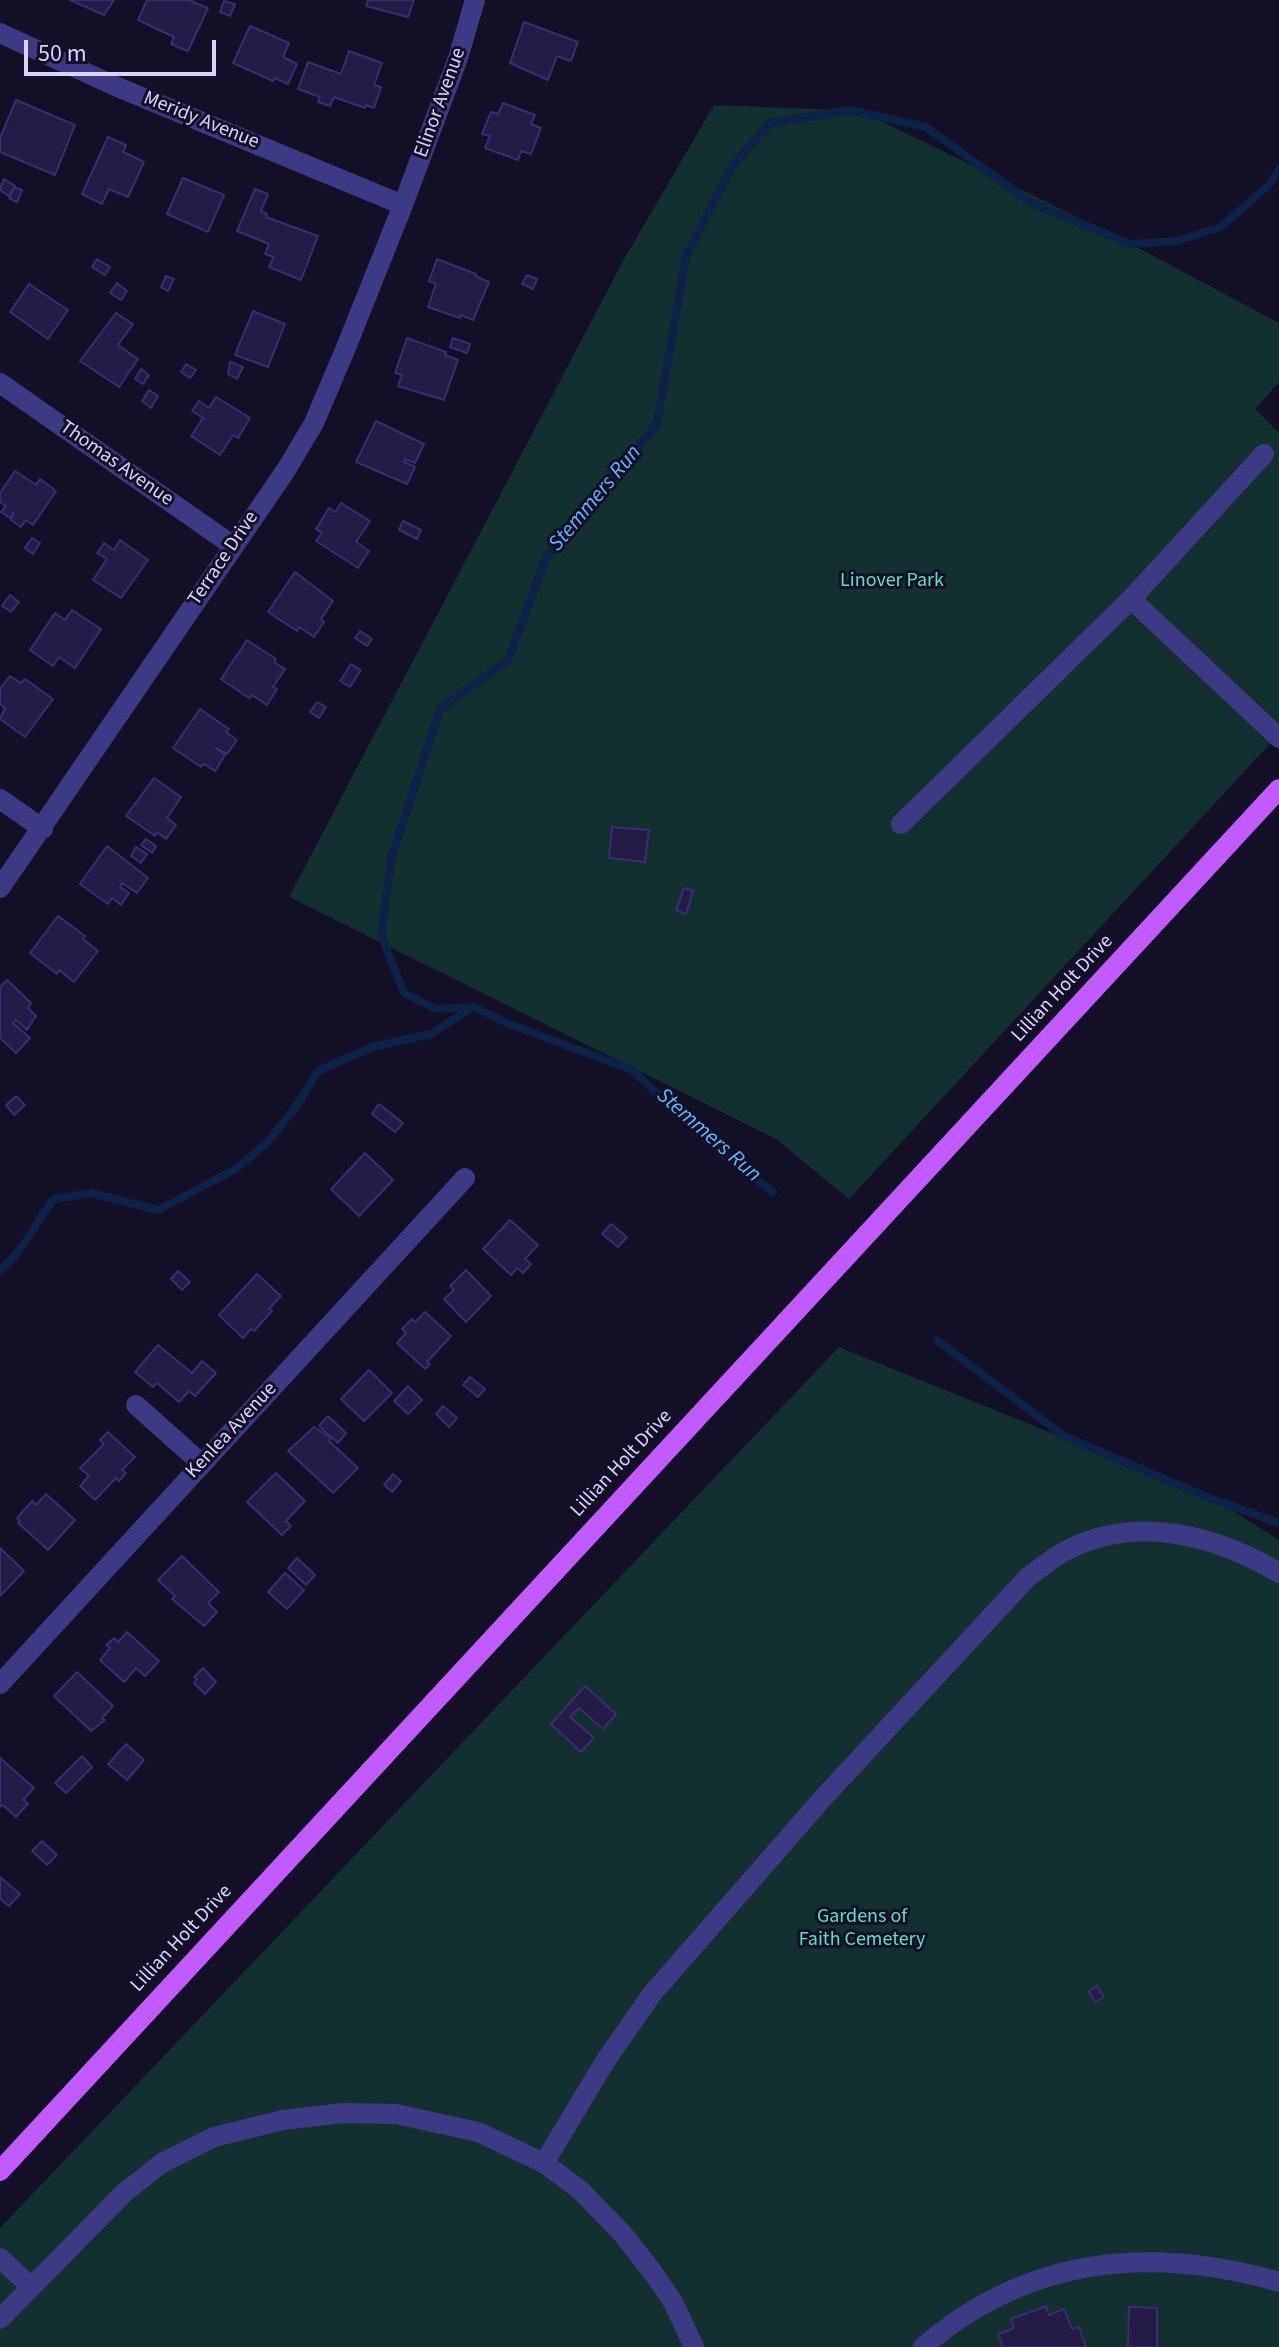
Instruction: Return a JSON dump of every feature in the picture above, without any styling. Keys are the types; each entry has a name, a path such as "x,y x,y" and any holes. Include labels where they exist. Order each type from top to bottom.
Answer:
{"main road":[{"name":"Lillian Holt Drive","path":"0,2171 1279,789"}],"street":[{"name":"Elinor Avenue","path":"403,205 458,58 475,0"},
{"name":"Meridy Avenue","path":"0,33 115,86 403,205"},
{"name":"Terrace Drive","path":"0,888 286,470 314,423 403,205"},
{"name":"Thomas Avenue","path":"0,383 232,545"},
{"path":"901,824 1131,599 1264,454"},
{"path":"1131,599 1279,738"},
{"path":"0,799 43,829"},
{"name":"Kenlea Avenue","path":"0,1684 465,1178"},
{"path":"136,1405 202,1464"},
{"path":"544,2163 606,2060 652,1994 823,1798 1028,1577 1066,1550 1100,1536 1138,1530 1203,1538 1257,1560 1279,1573"},
{"path":"0,2319 124,2193 162,2163 214,2137 283,2120 343,2113 396,2114 478,2132 544,2163 580,2190 622,2233 673,2302 694,2347"},
{"path":"0,2258 30,2286"},
{"path":"923,2347 940,2332 1001,2293 1080,2267 1158,2262 1197,2266 1279,2282"}],"green space":[{"name":"Linover Park","path":"714,105 861,111 1118,237 1279,323 1279,382 1255,409 1279,433 1279,734 849,1199 776,1139 289,897 624,259"},
{"name":"Gardens of Faith Cemetery","path":"839,1347 1214,1499 1279,1540 1279,2347 0,2347 0,2228"}],"building":[{"path":"70,0 114,0 104,15"},
{"path":"147,0 188,0 208,8 188,51 171,44 174,37 138,20"},
{"path":"368,0 414,0 408,17 366,6"},
{"path":"224,1 235,4 230,16 220,12"},
{"path":"524,22 578,42 571,61 557,56 548,80 510,63"},
{"path":"250,26 289,43 283,57 297,64 288,84 275,78 273,81 233,63"},
{"path":"349,51 382,63 374,85 381,87 374,108 334,97 330,106 318,102 320,97 298,89 308,62 341,74"},
{"path":"16,100 75,125 55,175 0,152 0,138"},
{"path":"503,103 535,115 531,124 541,128 531,154 521,151 518,160 485,148 490,136 482,134 491,112 498,114"},
{"path":"108,137 126,145 123,152 144,162 128,197 109,189 102,204 82,194"},
{"path":"183,178 224,195 208,232 167,214"},
{"path":"4,179 15,186 9,196 0,190"},
{"path":"14,187 22,190 17,202 9,198"},
{"path":"255,189 268,194 261,211 267,214 266,217 318,236 301,280 269,267 274,257 265,254 269,244 237,231"},
{"path":"97,259 110,267 105,275 92,267"},
{"path":"437,259 489,282 473,320 428,307 436,284 429,281"},
{"path":"527,275 537,279 533,289 522,284"},
{"path":"166,276 174,279 168,291 161,287"},
{"path":"117,283 127,291 121,300 110,293"},
{"path":"29,284 68,310 48,339 10,312"},
{"path":"253,311 285,324 268,367 235,355"},
{"path":"116,313 133,324 118,345 138,359 119,387 80,361"},
{"path":"407,338 446,352 445,355 458,360 444,400 398,386 402,375 395,373"},
{"path":"453,338 470,344 467,353 450,347"},
{"path":"230,362 243,367 237,379 228,374"},
{"path":"186,364 196,370 190,378 181,372"},
{"path":"141,369 149,375 143,384 135,379"},
{"path":"149,390 158,396 151,408 142,401"},
{"path":"216,397 250,418 238,438 233,435 220,455 191,436 203,418 192,411 199,401 209,408"},
{"path":"376,421 424,444 415,463 405,459 404,462 415,467 407,484 356,462"},
{"path":"15,471 36,485 40,479 56,491 33,525 26,520 21,527 11,520 14,512 10,518 1,512 6,506 0,502 0,493"},
{"path":"341,503 370,521 356,542 369,551 358,568 316,541 322,533 316,529 329,508 335,512"},
{"path":"403,521 421,530 417,539 399,530"},
{"path":"32,538 40,543 33,554 25,548"},
{"path":"120,540 148,560 121,598 93,580 107,559 97,553 104,543 114,550"},
{"path":"295,572 333,601 314,637 299,627 297,631 268,612"},
{"path":"10,595 19,602 11,612 2,606"},
{"path":"72,610 101,629 75,668 59,657 53,666 30,650 55,613 65,620"},
{"path":"360,631 372,639 367,646 355,638"},
{"path":"247,640 276,659 274,662 285,669 273,687 277,689 267,705 252,695 249,698 221,679"},
{"path":"351,664 361,670 350,687 340,681"},
{"path":"10,676 21,683 25,679 53,699 25,737 0,719 5,708 0,704 0,689"},
{"path":"317,702 326,707 319,718 310,712"},
{"path":"200,709 229,729 226,732 237,740 227,754 216,748 225,755 215,771 204,764 201,767 173,748"},
{"path":"154,778 181,797 167,818 176,825 166,839 157,832 155,836 126,816"},
{"path":"612,827 649,830 645,862 609,858"},
{"path":"146,839 156,846 152,853 141,845"},
{"path":"107,846 148,878 137,893 122,883 120,887 129,893 121,905 112,898 108,904 80,884"},
{"path":"136,847 147,854 141,863 131,856"},
{"path":"684,888 693,891 686,914 676,910"},
{"path":"58,916 85,936 83,939 98,951 74,982 59,970 57,974 30,953"},
{"path":"7,980 31,1003 28,1008 36,1016 27,1030 16,1020 13,1023 30,1038 16,1053 0,1038 0,987"},
{"path":"16,1096 25,1105 14,1115 6,1105"},
{"path":"379,1104 403,1123 395,1132 372,1114"},
{"path":"365,1153 393,1180 359,1216 331,1189"},
{"path":"510,1220 538,1245 525,1259 531,1264 523,1273 517,1268 511,1275 483,1249"},
{"path":"611,1224 627,1237 618,1247 602,1234"},
{"path":"466,1270 491,1296 466,1322 444,1299 454,1290 450,1286"},
{"path":"178,1271 190,1282 182,1290 171,1279"},
{"path":"257,1274 281,1296 254,1331 251,1329 243,1338 219,1315"},
{"path":"425,1312 451,1336 427,1362 430,1364 425,1369 397,1343 406,1333 402,1329"},
{"path":"158,1345 192,1373 202,1361 216,1373 195,1396 189,1391 179,1402 157,1383 153,1387 135,1372"},
{"path":"369,1370 392,1393 364,1421 341,1399"},
{"path":"470,1377 485,1389 478,1397 463,1385"},
{"path":"408,1386 422,1400 408,1414 394,1401"},
{"path":"443,1406 457,1418 449,1427 436,1414"},
{"path":"328,1416 346,1433 338,1443 319,1426"},
{"path":"314,1427 331,1438 329,1441 358,1468 333,1493 288,1451"},
{"path":"108,1432 135,1457 122,1470 126,1473 119,1481 116,1478 95,1500 80,1486 89,1476 80,1468 104,1444 100,1440"},
{"path":"276,1473 305,1501 286,1521 291,1526 282,1535 247,1502"},
{"path":"393,1474 401,1481 392,1492 384,1485"},
{"path":"46,1494 75,1520 48,1550 18,1523 17,1518 32,1501 36,1505"},
{"path":"0,1548 24,1571 0,1596"},
{"path":"182,1556 219,1592 208,1603 217,1612 204,1626 172,1599 175,1596 158,1580"},
{"path":"297,1558 315,1575 306,1585 288,1568"},
{"path":"285,1573 304,1590 287,1609 268,1592"},
{"path":"127,1632 159,1661 145,1676 136,1668 124,1682 100,1660 110,1648 106,1645 114,1638 118,1642"},
{"path":"203,1668 216,1682 205,1694 194,1683 197,1679 194,1677"},
{"path":"77,1672 113,1706 102,1718 105,1720 91,1731 54,1696"},
{"path":"585,1686 616,1714 603,1729 579,1708 570,1717 594,1738 581,1752 551,1724"},
{"path":"126,1744 144,1760 127,1780 108,1764"},
{"path":"82,1756 92,1767 66,1793 55,1783"},
{"path":"0,1758 34,1788 23,1800 28,1804 16,1817 3,1805 0,1807"},
{"path":"42,1841 57,1855 47,1865 32,1851"},
{"path":"0,1877 20,1894 9,1906 0,1899"},
{"path":"1097,1986 1104,1997 1095,2002 1089,1991"},
{"path":"1046,2306 1049,2315 1064,2309 1072,2329 1079,2327 1086,2347 1003,2347 998,2334 1014,2328 1011,2319"},
{"path":"1129,2307 1157,2308 1157,2347 1128,2347"}],"waterway":[{"name":"Stemmers Run","path":"773,1192 720,1152 632,1070 507,1023 474,1007 436,1009 404,993 381,935 392,855 440,709 508,660 546,558 657,424 686,256 733,165 770,123 850,110 926,127 1030,202 1130,244 1177,241 1221,227 1269,185 1279,169"},
{"path":"0,1270 22,1246 54,1199 91,1193 158,1210 234,1170 266,1144 295,1108 318,1071 372,1047 431,1034 470,1009"},
{"name":"Stemmers Run","path":"938,1341 1064,1436 1207,1497 1279,1523"}]}
